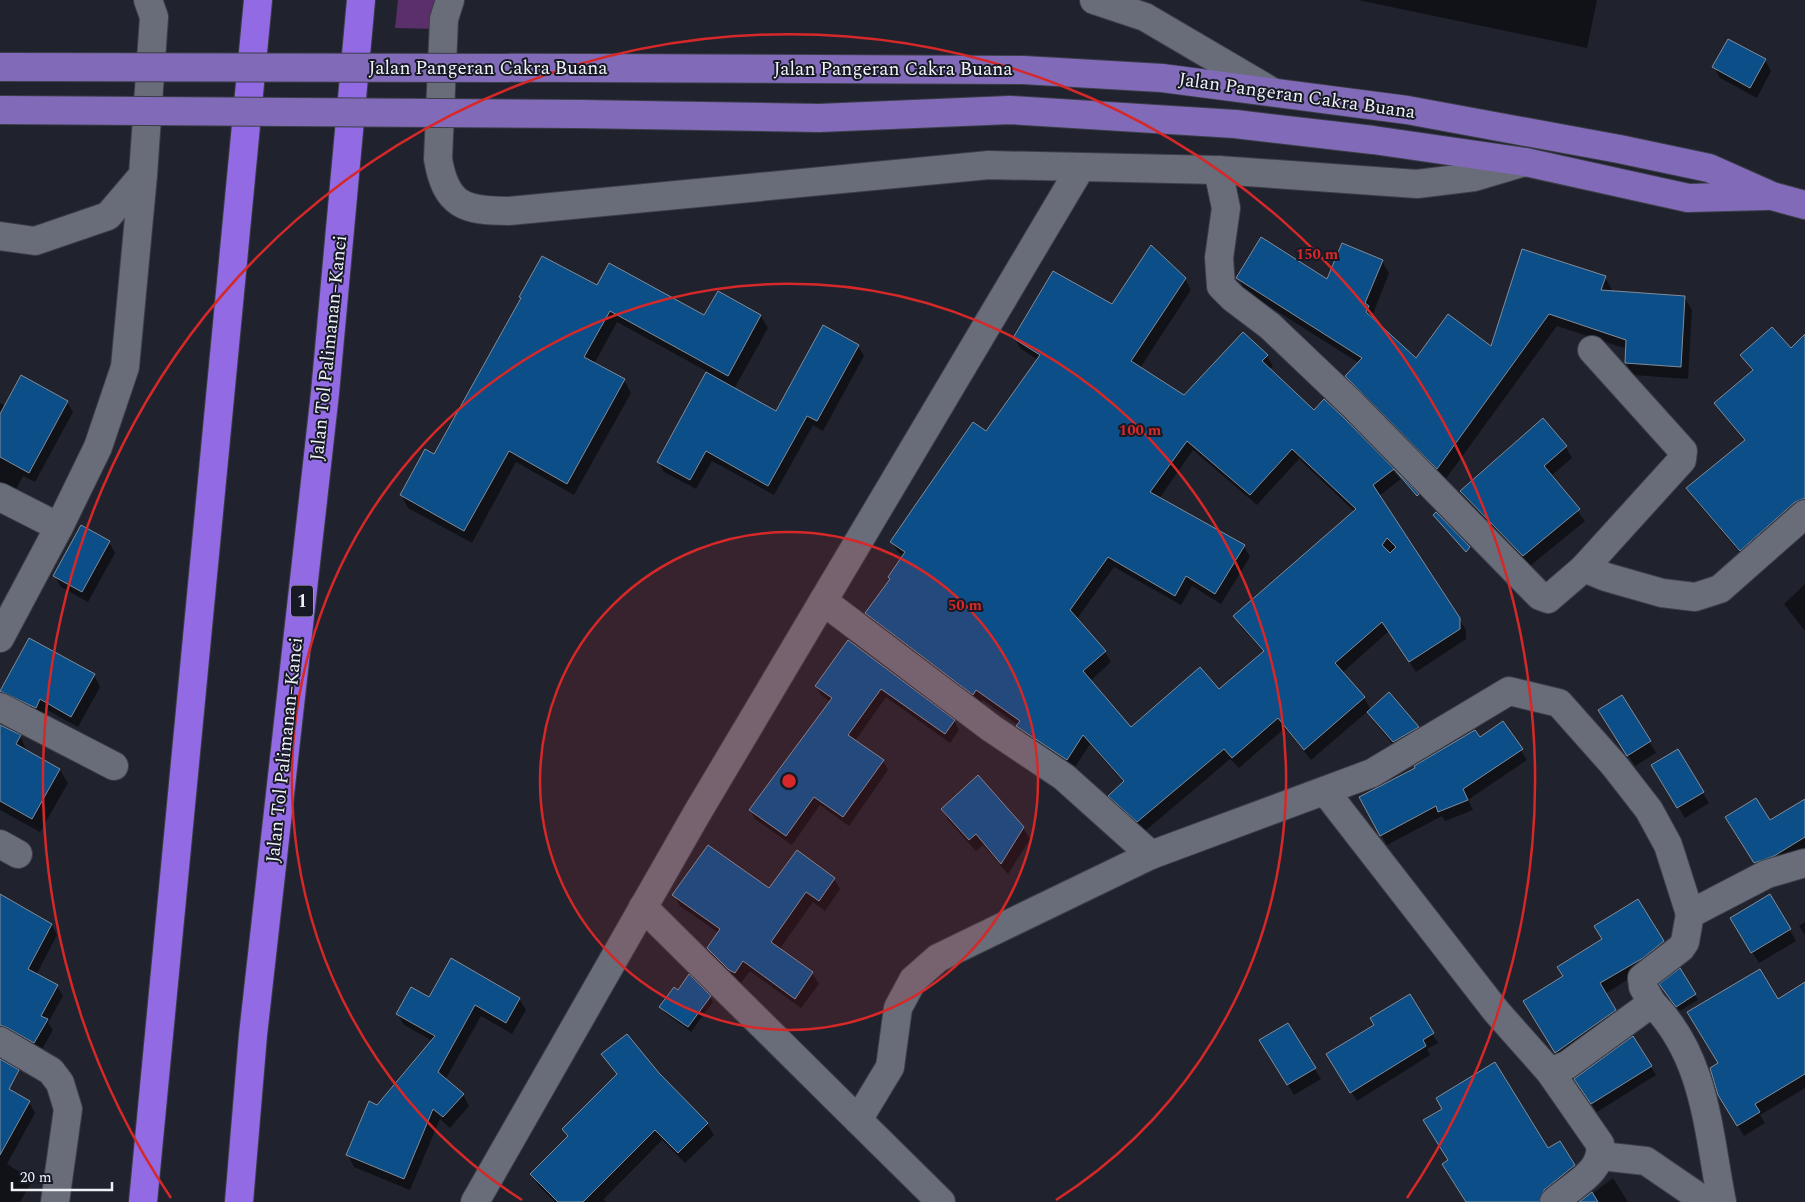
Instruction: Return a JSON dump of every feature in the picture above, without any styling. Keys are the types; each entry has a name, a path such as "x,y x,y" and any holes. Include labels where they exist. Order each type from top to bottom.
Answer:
{"highway":[{"path":"143,1202 258,0"},
{"name":"Jalan Tol Palimanan–Kanci","path":"239,1202 253,1035 325,393 361,0"}],"main road":[{"name":"Jalan Pangeran Cakra Buana","path":"0,67 1023,70 1162,78 1407,110 1515,129 1709,168 1772,196 1805,205"},
{"name":"Jalan Pangeran Cakra Buana","path":"0,110 578,114 818,118 1010,110 1235,124 1373,140 1524,162 1688,198 1772,196"}],"street":[{"path":"0,638 59,528 98,447 124,367 144,175 154,17 148,0"},
{"path":"450,0 444,19 438,159 441,179 446,187 462,205 476,210 509,211 988,165 1218,170 1417,184 1474,177 1524,162"},
{"path":"1094,0 1145,17 1272,91"},
{"path":"475,1202 643,908 823,600 1081,167"},
{"path":"1218,170 1226,208 1219,258 1221,286 1233,298 1270,326 1353,405 1540,596 1548,598 1584,568 1682,460 1683,451 1592,350"},
{"path":"0,236 35,241 108,216 144,175"},
{"path":"0,497 59,528"},
{"path":"1584,568 1606,577 1662,593 1695,597 1720,589 1805,514"},
{"path":"823,600 991,728 1064,777 1151,855"},
{"path":"858,1120 890,1067 898,1008 913,980 938,958 1151,855 1372,773 1509,691 1559,703 1614,765 1648,810 1668,845 1690,914 1685,942 1681,948 1642,978 1643,987 1652,1004 1667,1019 1695,1069 1704,1103 1722,1202"},
{"path":"0,707 114,766"},
{"path":"1325,791 1496,1011 1550,1072 1600,1144 1601,1156 1592,1171 1554,1202"},
{"path":"1690,914 1766,874 1805,862"},
{"path":"643,908 941,1202"},
{"path":"1550,1072 1567,1065 1652,1004"},
{"path":"0,1042 50,1071 60,1083 68,1109 55,1202"},
{"path":"1601,1156 1646,1162 1706,1202"}],"shaded area":[{"path":"398,0 443,0 436,29 395,28"}],"building":[{"path":"1728,39 1766,59 1750,88 1712,67"},
{"path":"1261,237 1327,279 1342,243 1383,260 1365,303 1369,306 1366,312 1416,358 1448,314 1491,346 1522,249 1606,276 1601,290 1685,296 1681,367 1625,363 1626,340 1549,314 1437,469 1345,376 1362,358 1236,278"},
{"path":"1151,245 1186,278 1131,361 1184,395 1243,332 1268,355 1262,361 1314,410 1324,399 1342,416 1419,494 1417,496 1394,469 1373,485 1460,618 1460,629 1409,662 1382,622 1335,663 1365,697 1304,750 1278,718 1232,758 1224,749 1137,822 1108,796 1124,781 1083,735 1067,760 1016,726 1020,721 976,690 973,695 865,613 890,579 888,577 905,552 890,542 973,422 986,431 1040,355 1013,338 1053,271 1112,304","holes":["1187,441 1250,495 1292,449 1356,509 1233,616 1264,651 1219,689 1200,667 1131,727 1083,671 1106,651 1070,610 1108,557 1175,596 1186,576 1215,594 1245,545 1150,492","1387,538 1396,547 1390,553 1382,545"]},
{"path":"542,256 597,285 609,263 704,315 718,291 761,315 728,376 610,311 584,357 625,379 567,484 509,451 464,531 400,495 425,449 434,454 521,298 519,297"},
{"path":"823,325 859,345 817,421 807,416 768,486 706,451 690,480 657,462 706,372 776,411"},
{"path":"1772,327 1791,348 1805,334 1805,498 1795,502 1740,551 1686,488 1745,440 1714,403 1753,370 1740,355"},
{"path":"21,375 68,401 29,473 0,457 0,414"},
{"path":"1543,418 1567,446 1544,466 1580,509 1523,556 1460,491"},
{"path":"1436,512 1470,547 1466,552 1433,515"},
{"path":"81,525 110,541 82,592 53,576"},
{"path":"29,638 95,674 71,717 40,699 36,708 0,691"},
{"path":"848,640 955,720 945,734 881,689 848,735 884,760 843,817 814,797 786,836 749,810 832,698 815,686"},
{"path":"1389,692 1419,727 1393,742 1367,712"},
{"path":"1622,695 1651,741 1627,756 1598,710"},
{"path":"1503,721 1523,749 1463,789 1468,800 1438,812 1436,806 1380,836 1359,797 1415,768 1414,766 1475,730 1480,737"},
{"path":"0,725 21,735 16,744 60,769 32,819 0,801"},
{"path":"1678,749 1704,792 1677,808 1651,765"},
{"path":"978,775 1024,827 1001,864 976,834 969,840 941,809"},
{"path":"1756,798 1770,820 1805,799 1805,837 1774,856 1754,863 1725,817"},
{"path":"708,845 769,888 797,850 835,878 819,901 806,892 771,942 813,972 795,999 743,961 735,973 729,970 707,948 720,929 672,895"},
{"path":"0,894 52,924 28,969 58,985 41,1016 48,1019 34,1043 0,1025"},
{"path":"1770,894 1791,929 1751,953 1730,918"},
{"path":"1638,899 1664,941 1643,958 1600,983 1616,1010 1555,1053 1523,1001 1563,976 1557,967 1602,939 1594,926"},
{"path":"451,958 520,998 506,1023 475,1005 438,1072 464,1094 443,1117 433,1109 404,1179 346,1155 369,1101 377,1105 435,1036 396,1014 411,987 429,997"},
{"path":"1680,968 1696,994 1676,1007 1659,984"},
{"path":"1760,969 1778,999 1805,982 1805,1074 1755,1104 1760,1112 1737,1126 1718,1095 1710,1068 1718,1063 1687,1012"},
{"path":"689,974 711,996 688,1027 659,1007 674,987 678,990"},
{"path":"1410,994 1434,1033 1423,1040 1426,1046 1350,1093 1326,1054 1374,1025 1370,1018"},
{"path":"1288,1023 1316,1068 1287,1085 1259,1040"},
{"path":"627,1034 659,1073 708,1123 678,1153 655,1130 583,1202 558,1202 530,1174 568,1136 562,1129 617,1074 601,1054"},
{"path":"1633,1036 1652,1066 1591,1104 1574,1079"},
{"path":"0,1059 19,1070 9,1089 30,1101 0,1155"},
{"path":"1495,1062 1548,1148 1560,1141 1575,1165 1544,1190 1539,1202 1466,1202 1442,1164 1448,1160 1423,1120 1442,1109 1436,1098"},
{"path":"1592,1192 1598,1202 1579,1202 1587,1196"}]}
